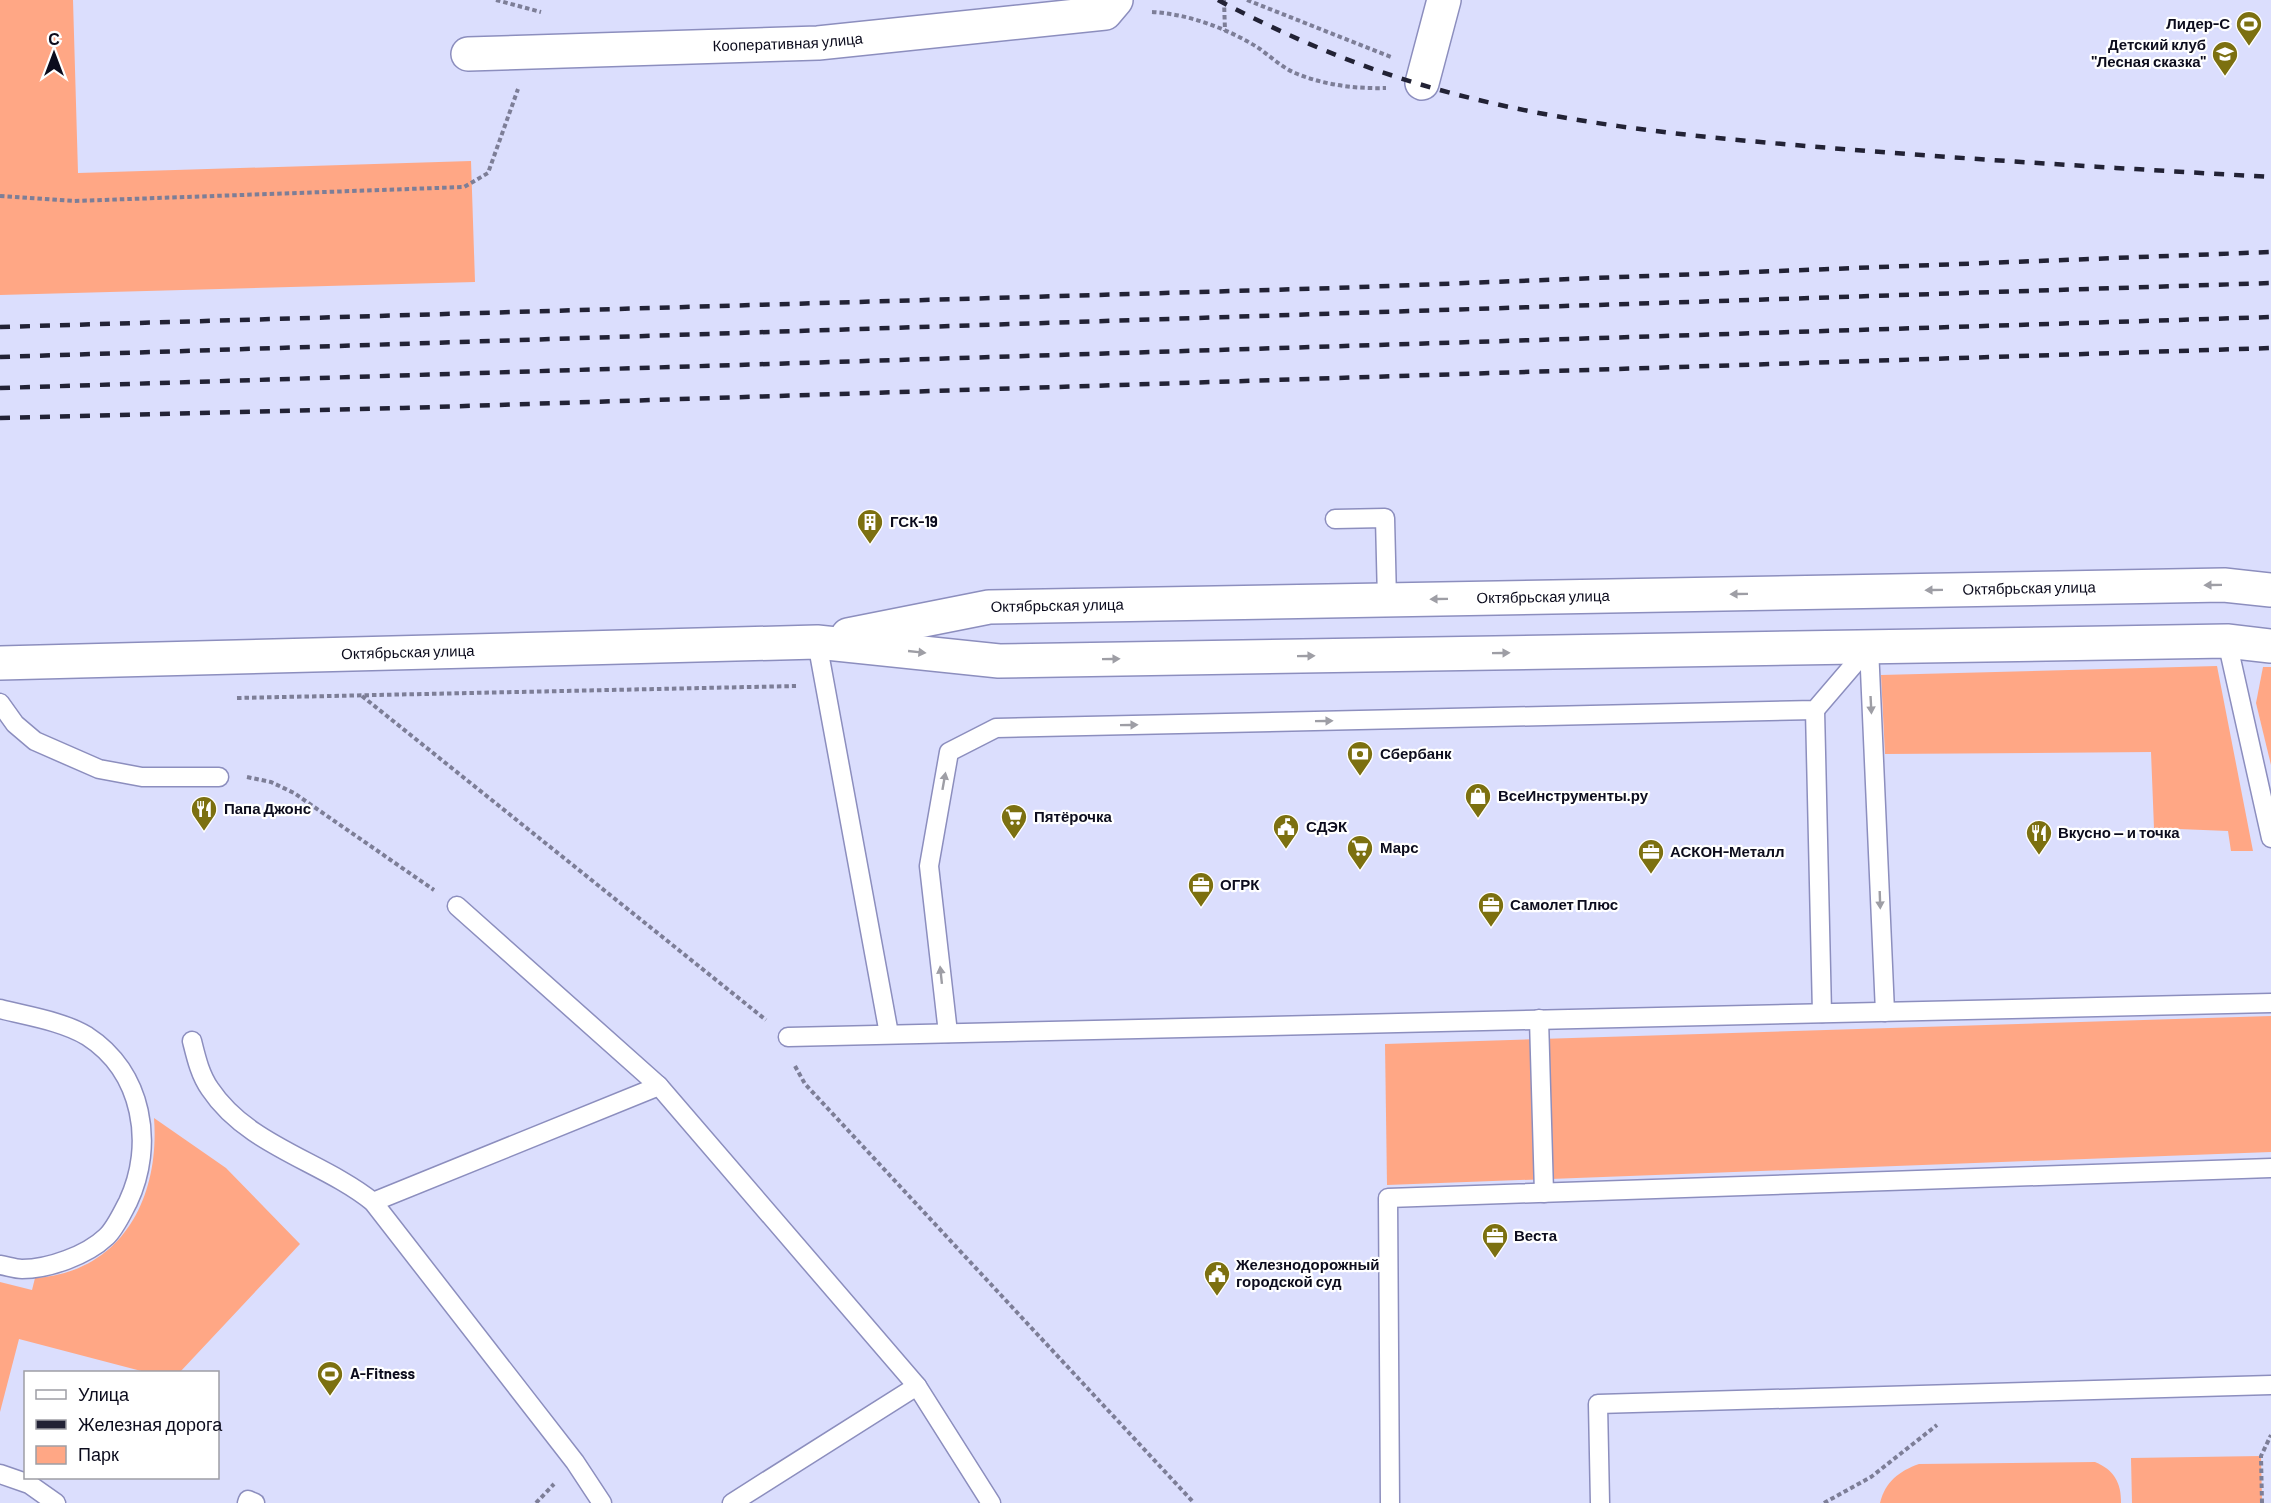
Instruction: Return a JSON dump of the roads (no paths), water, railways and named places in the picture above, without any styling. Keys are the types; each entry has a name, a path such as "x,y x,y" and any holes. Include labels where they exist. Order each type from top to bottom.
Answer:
{"main road":[{"path":"1424,77 1444,0"},
{"name":"Кооперативная улица","path":"468,54 818,43 1110,7"},
{"name":"Октябрьская улица","path":"817,642 989,607 1308,591 1387,600 2224,585 2271,590"},
{"name":"Октябрьская улица","path":"0,663 817,642 999,661 2227,641 2271,646"}],"lane":[{"path":"1335,519 1385,518 1387,600"},
{"path":"2227,641 2271,838"},
{"path":"817,642 889,1034"},
{"path":"1822,1013 1815,710 1869,647"},
{"path":"1869,647 1885,1012"},
{"path":"0,703 15,724 35,741 99,768 142,777 219,777"},
{"path":"948,1033 929,866 949,752 996,728 1815,710"},
{"path":"457,906 659,1086 917,1386 991,1503"},
{"path":"788,1037 2271,1003"},
{"path":"0,1008 66,1027 86,1036 108,1054 125,1077 137,1105 143,1131 141,1161 135,1188 107,1236 83,1251 52,1264 22,1269 0,1264"},
{"path":"1539,1019 1544,1193"},
{"path":"192,1041 208,1087 237,1119 269,1141 342,1179 373,1202 575,1462 602,1503"},
{"path":"373,1202 659,1086"},
{"path":"1390,1503 1388,1198 2271,1168"},
{"path":"1600,1503 1598,1404 2271,1385"},
{"path":"732,1503 917,1386"},
{"path":"0,1474 29,1484 56,1503"},
{"path":"247,1503 248,1500 255,1503"}],"railway":[{"path":"1218,0 1296,38 1376,70 1434,88 1553,116 1734,140 1907,154 2271,177"},
{"path":"0,327 1336,288 2271,252"},
{"path":"0,357 2271,283"},
{"path":"0,388 2271,317"},
{"path":"0,418 403,408 2271,348"}],"place":[{"name":"Лидер-С","path":"2249,47"},
{"name":"Детский клуб \"Лесная сказка\"","path":"2225,77"},
{"name":"ГСК-19","path":"870,545"},
{"name":"Сбербанк","path":"1360,777"},
{"name":"ВсеИнструменты.ру","path":"1478,819"},
{"name":"Папа Джонс","path":"204,832"},
{"name":"Пятёрочка","path":"1014,840"},
{"name":"СДЭК","path":"1286,850"},
{"name":"Вкусно — и точка","path":"2039,856"},
{"name":"Марс","path":"1360,871"},
{"name":"АСКОН-Металл","path":"1651,875"},
{"name":"ОГРК","path":"1201,908"},
{"name":"Самолет Плюс","path":"1491,928"},
{"name":"Веста","path":"1495,1259"},
{"name":"Железнодорожный городской суд","path":"1217,1297"},
{"name":"A-Fitness","path":"330,1397"}]}
